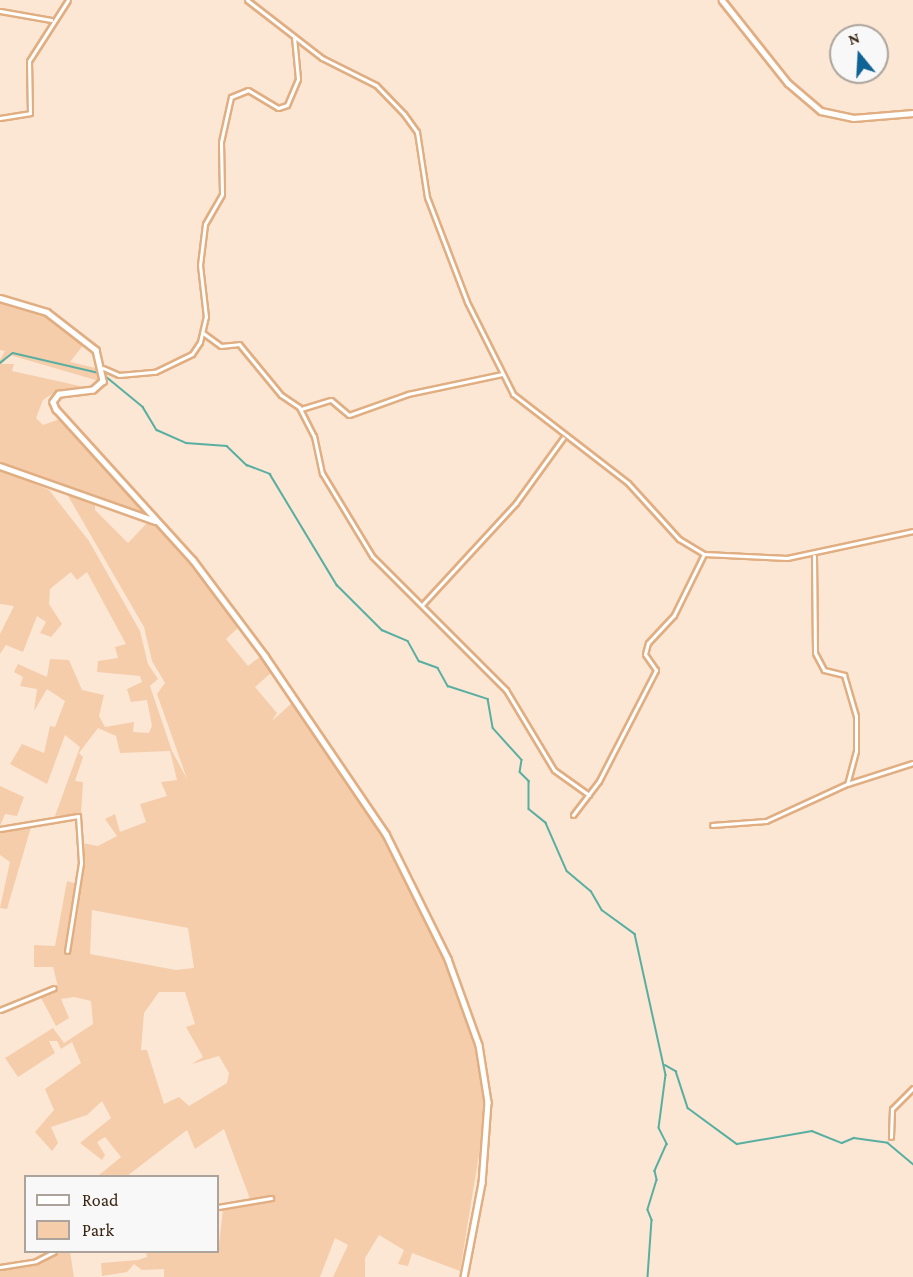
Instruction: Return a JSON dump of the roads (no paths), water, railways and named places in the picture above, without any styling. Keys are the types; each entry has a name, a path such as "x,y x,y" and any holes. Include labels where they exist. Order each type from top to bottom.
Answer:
{"street":[{"path":"0,118 30,113 27,68 51,20 68,0"},
{"path":"247,0 322,58 376,85 412,124 428,197 488,353 513,394 564,438 628,483 667,528 704,554 814,556 913,531"},
{"path":"722,0 788,83 821,111 853,118 913,113"},
{"path":"0,11 51,20"},
{"path":"104,372 119,375 155,372 192,354 203,333 201,256 205,224 222,194 221,142 231,97 248,90 278,108 287,105 298,79 293,36"},
{"path":"0,298 38,307 64,323 92,345 104,372"},
{"path":"203,333 221,345 239,344 280,394 301,409 314,436 322,473 345,519 403,592 422,605 506,690 554,770 589,795"},
{"path":"104,372 93,390 59,394 54,405 242,625 386,834 460,988 483,1062 488,1102 482,1183 464,1277"},
{"path":"301,409 331,400 349,415 408,394 502,374"},
{"path":"422,605 516,503 564,438"},
{"path":"0,466 155,521"},
{"path":"573,815 589,795 656,670 645,654 648,643 668,623 704,554"},
{"path":"814,556 815,653 824,670 844,675 856,716 856,751 847,784"},
{"path":"712,825 766,822 847,784 913,763"},
{"path":"0,829 78,816 81,863 67,951"},
{"path":"0,1010 54,988"},
{"path":"891,1137 892,1109 913,1088"},
{"path":"219,1207 271,1198"},
{"path":"0,1267 36,1261 50,1253"}],"waterway":[{"path":"0,363 13,353 99,373"},
{"path":"103,374 143,407 157,430 186,443 227,446 247,465 270,474 337,585 382,630 408,641 419,661 438,668 448,686 488,699 493,728 522,760 520,772 529,781 529,809 546,823 567,871 591,891 602,910 635,934 666,1075 659,1128 667,1144 655,1171 657,1180 648,1210 652,1220 648,1277"},
{"path":"665,1065 676,1071 688,1108 737,1144 812,1131 842,1143 854,1138 888,1143 913,1164"}]}
